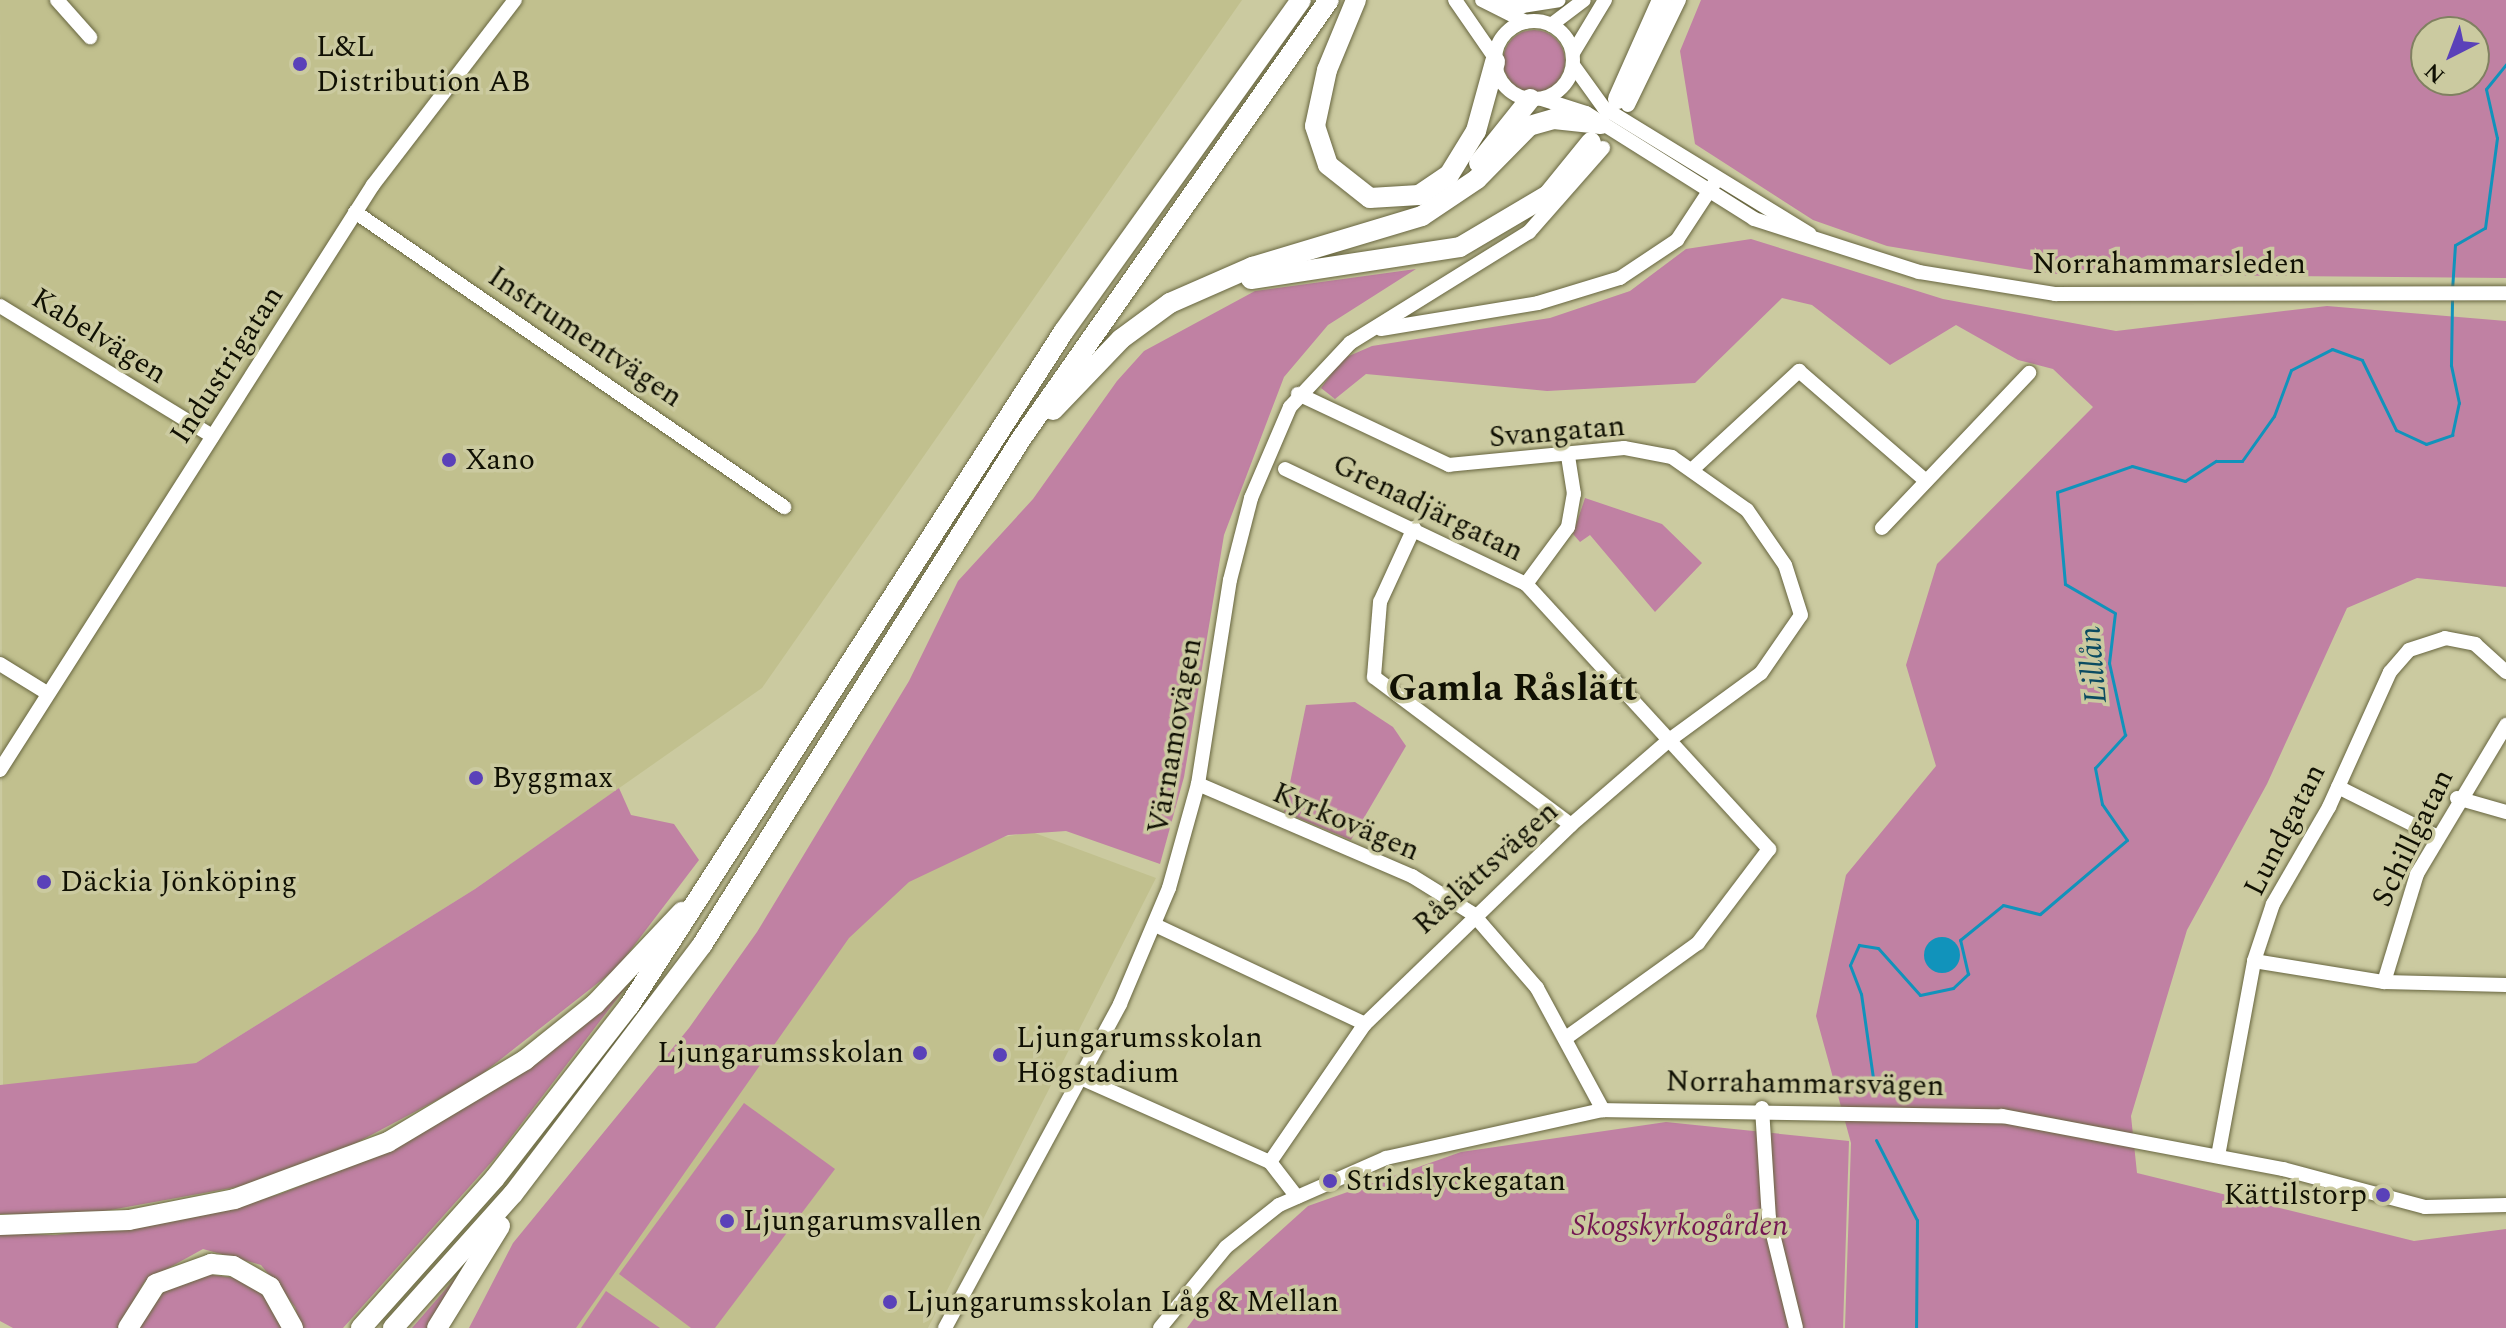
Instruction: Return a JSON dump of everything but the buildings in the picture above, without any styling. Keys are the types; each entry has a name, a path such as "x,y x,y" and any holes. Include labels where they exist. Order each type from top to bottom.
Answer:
{"highway":[{"path":"361,1328 582,1069 730,858 1009,414 1299,0"},
{"path":"437,1328 580,1110 702,945 997,477 1151,247 1329,0"},
{"path":"1356,0 1327,70 1315,126 1328,165 1370,198 1419,195 1449,175 1476,131 1495,60"},
{"path":"1623,102 1662,0"},
{"path":"1459,193 1506,121 1536,99"},
{"path":"997,477 1121,339 1215,283 1399,226 1459,193 1529,126 1554,119 1598,138 1548,195 1460,247 1215,283"},
{"path":"0,1225 129,1220 235,1199 388,1142 525,1060 595,1004 730,858"},
{"path":"393,1328 580,1110"},
{"path":"128,1328 156,1284 211,1264 233,1266 270,1287 293,1328"}],"street":[{"path":"57,0 90,37"},
{"name":"Industrigatan","path":"0,770 355,212 515,0"},
{"path":"1455,0 1495,60 1510,91 1536,99 1563,87 1573,59 1605,0"},
{"path":"1482,0 1526,22 1551,25 1584,0"},
{"path":"1495,0 1522,6 1559,0"},
{"path":"1623,102 1679,0"},
{"path":"1495,60 1504,34 1526,22"},
{"path":"1551,25 1573,59"},
{"name":"Norrahammarsleden","path":"1573,59 1604,108 1836,249"},
{"name":"Norrahammarsleden","path":"1536,99 1598,138 1709,195 1836,249 2055,294 2504,293"},
{"name":"Värnamovägen","path":"945,1328 1081,1078 1155,925 1198,784 1217,649 1251,498 1298,394 1365,333 1529,232 1598,138"},
{"path":"1365,333 1460,313 1538,303 1620,278 1666,251 1709,195 1717,179"},
{"name":"Instrumentvägen","path":"355,212 784,507"},
{"path":"1423,299 1460,313"},
{"name":"Kabelvägen","path":"0,306 212,436"},
{"path":"1695,467 1799,371 1812,375 1926,481"},
{"path":"1882,528 2029,373"},
{"name":"Svangatan","path":"1298,394 1449,465 1637,449 1695,467 1767,534 1797,589 1801,615"},
{"path":"1526,584 1568,527 1574,494 1568,456"},
{"name":"Grenadjärgatan","path":"1285,469 1526,584 1769,849 1698,943 1566,1038"},
{"path":"1414,528 1380,602 1374,677 1571,825"},
{"name":"Råslättsvägen","path":"1270,1162 1365,1024 1473,914 1571,825 1668,741 1761,673 1801,615"},
{"name":"Lundgatan","path":"2218,1156 2254,961 2273,904 2338,787 2390,672 2409,650 2445,638 2475,644 2506,672"},
{"path":"0,664 47,693"},
{"name":"Schillgatan","path":"2384,982 2436,836 2457,798 2506,725"},
{"name":"Kyrkovägen","path":"1198,784 1412,876 1473,914 1537,988 1603,1110"},
{"path":"2338,787 2436,836"},
{"path":"2457,798 2506,812"},
{"path":"1155,925 1365,1024"},
{"path":"2254,961 2384,982 2506,985"},
{"path":"1081,1078 1270,1162 1297,1197"},
{"path":"1762,1108 1769,1218 1796,1328"},
{"name":"Norrahammarsvägen","path":"1160,1328 1226,1247 1297,1197 1386,1158 1603,1110 1762,1108 2002,1116 2218,1156 2425,1207 2506,1205"}],"shaded area":[{"path":"0,0 1242,0 762,688 475,889 196,1063 3,1086"},
{"name":"Ljungarumsskolan","path":"1032,832 1156,878 928,1328 575,1328 848,937 907,882 988,840"}],"green space":[{"path":"1701,0 2506,0 2506,278 2055,274 1887,246 1813,220 1695,144 1680,51"},
{"path":"1528,30 1540,30 1556,39 1563,49 1563,73 1556,83 1540,92 1528,92 1508,78 1503,67 1503,55 1517,35"},
{"path":"1751,239 1943,299 2116,331 2327,306 2506,321 2506,587 2417,578 2347,608 2267,784 2187,930 2131,1116 2137,1173 2414,1241 2506,1229 2506,1328 1845,1328 1851,1143 1816,1016 1846,875 1936,766 1906,665 1937,564 2093,407 2053,369 2018,360 1956,325 1890,365 1812,305 1782,298 1695,383 1547,391 1366,374 1335,399 1321,388 1342,359 1372,346 1550,318 1630,291 1686,249"},
{"path":"1416,269 1328,325 1284,377 1224,535 1184,777 1160,864 1066,831 1008,835 909,882 849,938 576,1328 469,1328 513,1243 689,1028 757,932 909,681 958,581 1033,499 1117,381 1144,351 1255,291"},
{"path":"1585,498 1662,524 1702,563 1655,612 1590,535 1580,542 1573,534"},
{"path":"1355,702 1393,727 1406,746 1351,840 1284,812 1306,705"},
{"path":"619,788 631,815 674,824 699,860 617,968 473,1081 341,1151 264,1182 83,1215 0,1214 0,1085 196,1063 475,889"},
{"path":"636,974 496,1157 343,1328 301,1328 295,1307 261,1265 203,1249 145,1281 118,1328 13,1328 0,1321 0,1233 55,1235 186,1218 280,1194 377,1155 494,1090 584,1025"},
{"name":"Ljungarumsvallen","path":"744,1103 835,1169 715,1328 691,1328 619,1274"},
{"name":"Skogskyrkogården","path":"1666,1122 1849,1141 1843,1328 1187,1328 1216,1289 1308,1206 1461,1152"},
{"path":"205,1274 243,1279 274,1303 284,1328 138,1328 164,1291"},
{"path":"458,1275 432,1328 412,1328"},
{"path":"606,1291 660,1328 581,1328"}],"water":[{"path":"1942,937 1955,942 1960,955 1955,968 1942,973 1929,968 1924,955 1929,942"}],"waterway":[{"name":"Lillån","path":"2452,290 2455,245 2485,228 2497,138 2486,89 2506,64"},
{"name":"Lillån","path":"1875,1092 1861,994 1850,965 1859,945 1878,948 1920,995 1953,988 1968,974 1960,940 2003,905 2040,914 2127,840 2102,804 2095,768 2125,735 2109,663 2115,613 2065,584 2057,492 2132,466 2185,481 2216,461 2242,461 2274,416 2291,370 2332,349 2362,360 2396,430 2426,444 2452,435 2459,403 2451,365 2452,298"},
{"name":"Lillån","path":"1876,1140 1917,1220 1916,1328"}],"place":[{"name":"L&L Distribution AB","path":"300,64"},
{"name":"Xano","path":"449,460"},
{"name":"Byggmax","path":"476,778"},
{"name":"Däckia Jönköping","path":"44,882"},
{"name":"Ljungarumsskolan","path":"920,1053"},
{"name":"Ljungarumsskolan Högstadium","path":"1000,1055"},
{"name":"Stridslyckegatan","path":"1330,1181"},
{"name":"Kättilstorp","path":"2383,1195"},
{"name":"Ljungarumsvallen","path":"727,1221"},
{"name":"Ljungarumsskolan Låg & Mellan","path":"890,1302"}],"district":[{"name":"Gamla Råslätt","path":"1513,690"}]}
